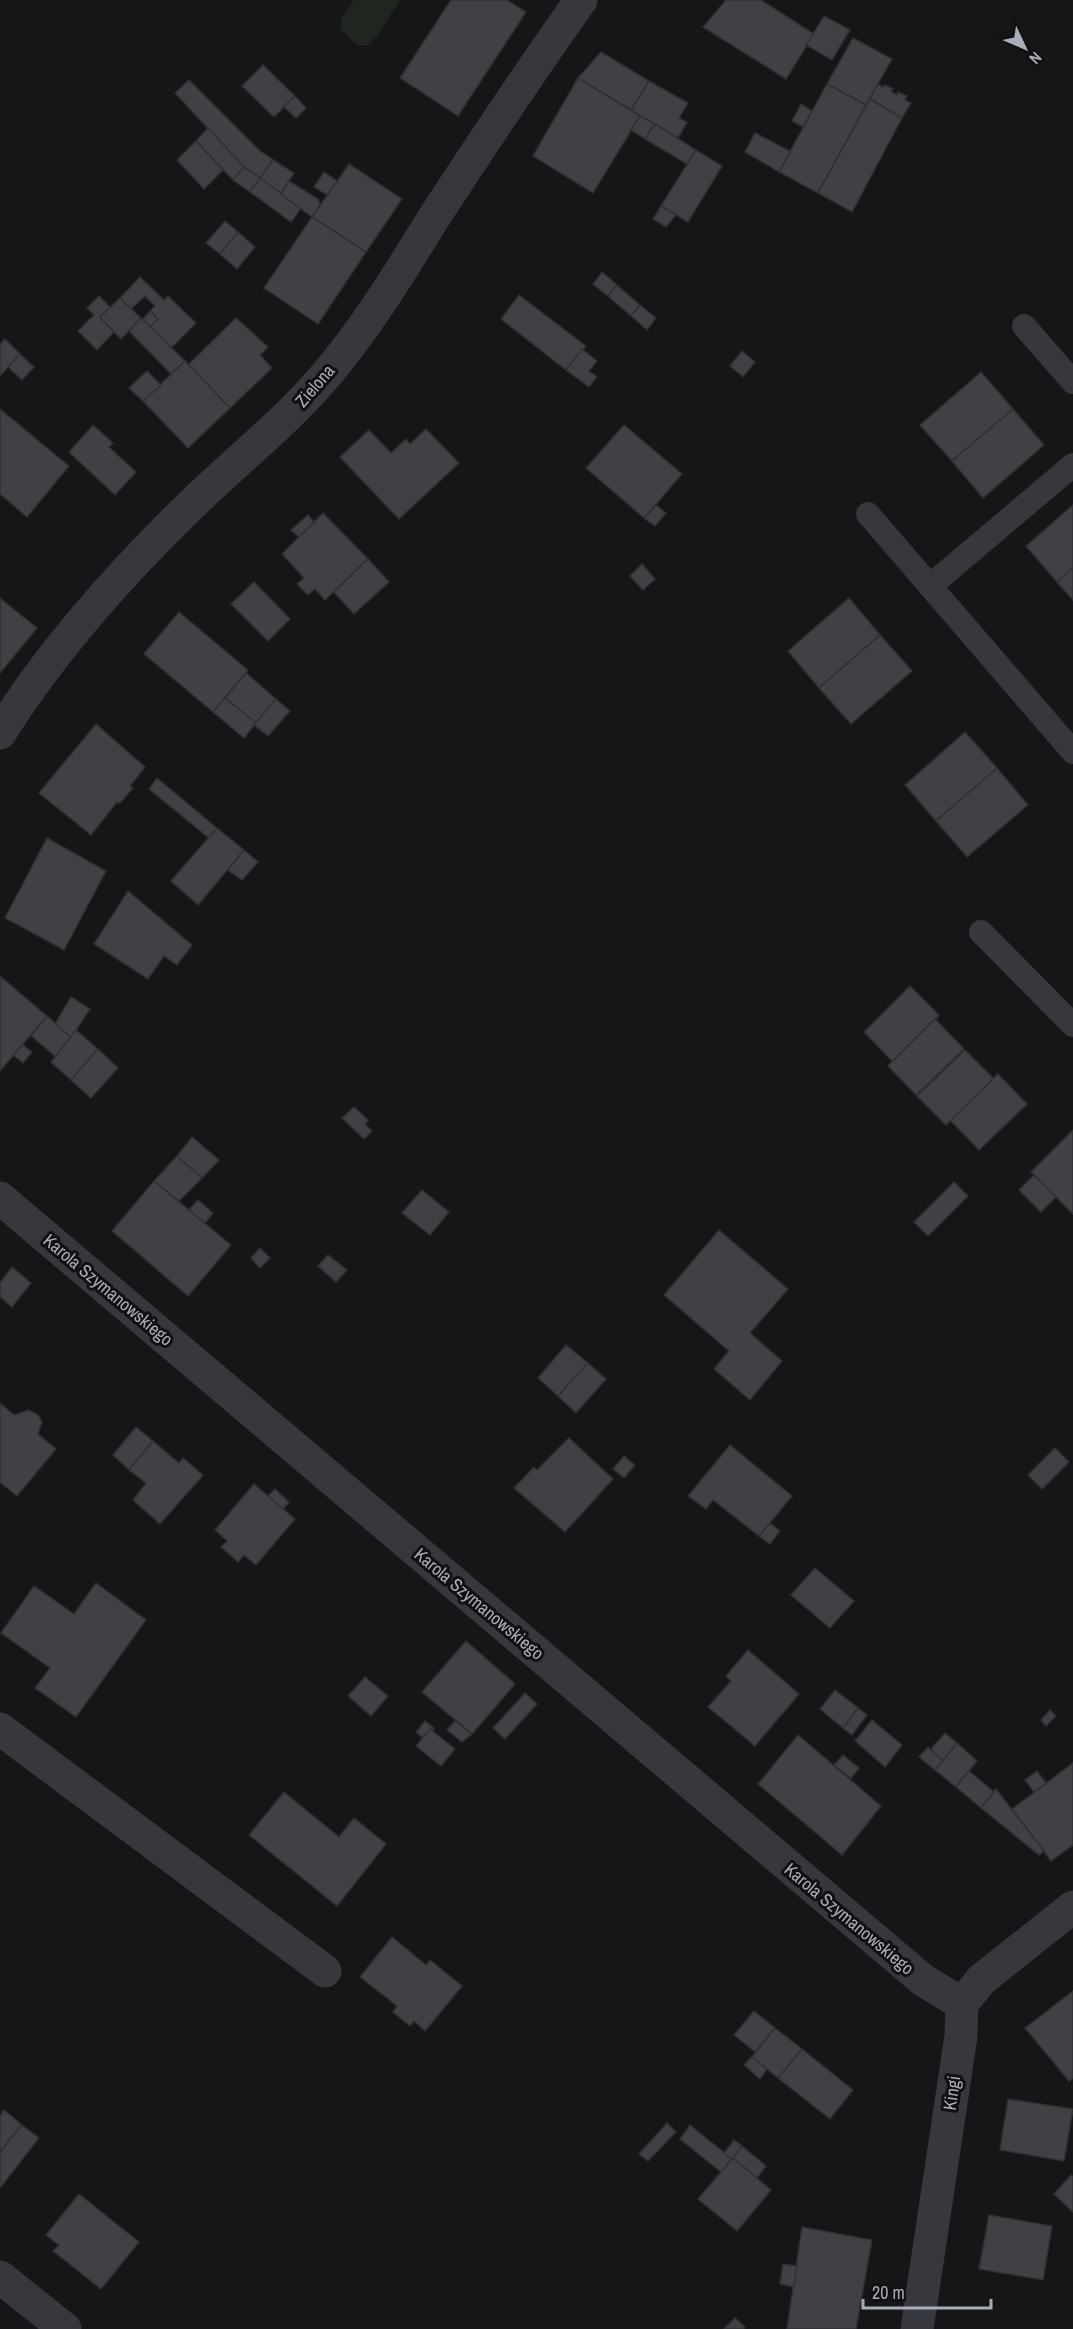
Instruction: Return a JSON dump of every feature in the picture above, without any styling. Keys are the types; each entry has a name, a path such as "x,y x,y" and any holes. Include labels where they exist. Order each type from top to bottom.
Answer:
{"street":[{"name":"Zielona","path":"0,733 21,699 76,630 133,565 192,504 282,422 327,375 378,306 472,160 581,0"},
{"name":"Karola Szymanowskiego","path":"0,1198 923,1980 962,2004"},
{"path":"0,1729 325,1971"},
{"path":"962,2004 981,1980 1073,1907"},
{"name":"Kingi","path":"917,2329 961,2036 962,2004"},
{"path":"0,2277 65,2329"}],"lane":[{"path":"1024,326 1073,382"},
{"path":"930,586 1073,465"},
{"path":"868,514 1073,752"},
{"path":"981,932 1073,1024"}],"shaded area":[{"path":"354,0 400,0 377,36 367,46 356,45 341,29 341,19"}],"building":[{"path":"451,0 507,0 526,12 458,116 400,78"},
{"path":"726,0 761,0 814,34 786,79 703,27"},
{"path":"824,16 850,30 832,60 806,45"},
{"path":"853,38 892,59 866,105 827,84"},
{"path":"601,52 649,81 631,110 578,78"},
{"path":"263,65 295,96 274,117 242,86"},
{"path":"578,78 640,116 593,193 533,156"},
{"path":"189,80 259,150 273,160 260,178 244,167 175,93"},
{"path":"649,81 688,103 679,118 687,122 678,138 631,110"},
{"path":"827,84 866,105 818,193 779,172"},
{"path":"878,84 893,89 891,91 897,95 898,92 907,96 905,100 911,103 902,118 870,99"},
{"path":"295,96 306,108 296,118 284,107"},
{"path":"870,99 902,118 852,212 818,193"},
{"path":"801,104 812,111 803,127 792,121"},
{"path":"640,116 655,124 645,139 631,130"},
{"path":"655,124 696,150 687,164 645,139"},
{"path":"208,128 244,167 233,180 196,141"},
{"path":"755,133 790,151 779,172 745,152"},
{"path":"196,141 223,170 204,189 177,160"},
{"path":"696,150 722,166 688,222 661,206"},
{"path":"273,160 294,173 281,194 260,178"},
{"path":"349,164 402,199 366,252 312,217"},
{"path":"244,167 260,178 250,192 233,180"},
{"path":"324,172 337,181 327,195 314,187"},
{"path":"260,178 301,208 291,222 250,192"},
{"path":"289,181 318,199 320,205 312,217 281,194"},
{"path":"661,206 676,215 666,227 653,219"},
{"path":"312,217 366,252 318,324 264,288"},
{"path":"225,221 238,232 220,254 206,243"},
{"path":"238,232 255,247 237,269 220,254"},
{"path":"602,272 617,285 608,296 593,284"},
{"path":"140,277 164,300 168,296 196,323 171,348 150,327 158,319 150,311 155,306 145,296 131,309 120,298"},
{"path":"617,285 640,305 631,316 608,296"},
{"path":"519,295 586,346 566,370 501,319"},
{"path":"99,296 110,307 100,317 114,332 97,350 78,331 94,315 87,308"},
{"path":"120,298 141,318 121,339 100,317"},
{"path":"640,305 656,318 647,330 631,316"},
{"path":"150,311 158,319 150,327 142,320"},
{"path":"141,318 185,361 171,374 129,331"},
{"path":"236,318 268,347 260,355 272,368 230,408 188,365"},
{"path":"5,339 20,354 0,376 0,344"},
{"path":"582,349 597,361 589,371 597,377 589,387 566,370"},
{"path":"742,351 755,362 743,377 730,366"},
{"path":"20,354 34,367 22,380 8,367"},
{"path":"185,361 230,408 188,448 143,401"},
{"path":"147,371 161,385 143,401 129,388"},
{"path":"981,372 1013,409 952,461 920,425"},
{"path":"0,409 69,466 27,517 0,494"},
{"path":"1013,409 1044,445 983,498 952,461"},
{"path":"93,425 113,443 109,447 136,472 115,495 69,452"},
{"path":"624,425 682,474 644,518 586,468"},
{"path":"426,429 459,463 399,519 340,457 369,430 391,453 406,439 410,444"},
{"path":"656,505 666,513 655,526 644,518"},
{"path":"1073,505 1073,568 1057,582 1026,546"},
{"path":"323,513 368,559 325,600 315,589 308,595 297,584 304,578 282,554"},
{"path":"308,515 314,522 299,537 291,530"},
{"path":"368,559 389,582 354,614 334,592"},
{"path":"642,564 655,579 643,590 630,576"},
{"path":"1073,568 1073,600 1057,582"},
{"path":"254,582 290,619 268,641 231,604"},
{"path":"0,598 37,628 0,673"},
{"path":"849,598 880,635 819,688 788,651"},
{"path":"179,612 248,670 213,712 144,654"},
{"path":"880,635 912,671 851,724 819,688"},
{"path":"246,673 276,699 256,723 225,698"},
{"path":"225,698 256,723 244,738 213,712"},
{"path":"276,699 290,711 268,736 254,725"},
{"path":"96,724 145,767 130,786 133,788 120,803 117,802 91,835 39,793"},
{"path":"965,732 997,768 936,821 905,785"},
{"path":"997,768 1028,805 967,857 936,821"},
{"path":"157,778 217,828 209,838 149,789"},
{"path":"217,828 244,850 198,905 171,881"},
{"path":"47,838 106,871 64,950 5,918"},
{"path":"244,850 258,862 242,880 228,870"},
{"path":"128,891 192,945 177,965 164,956 148,979 94,944"},
{"path":"0,976 47,1016 0,1071"},
{"path":"910,986 939,1015 888,1066 892,1061 864,1032"},
{"path":"71,997 90,1009 71,1038 55,1024"},
{"path":"939,1015 936,1020 964,1049 916,1095 888,1066"},
{"path":"47,1016 71,1038 56,1057 31,1036"},
{"path":"76,1030 98,1049 71,1080 51,1062"},
{"path":"23,1045 32,1052 23,1063 13,1055"},
{"path":"98,1049 118,1068 91,1098 71,1080"},
{"path":"965,1050 993,1078 998,1074 946,1125 917,1096"},
{"path":"998,1074 1027,1104 979,1150 951,1121 946,1125"},
{"path":"354,1107 368,1120 365,1124 372,1131 364,1139 342,1118"},
{"path":"1073,1130 1073,1214 1031,1172"},
{"path":"192,1137 219,1160 202,1178 177,1156"},
{"path":"177,1156 202,1178 179,1201 154,1181"},
{"path":"1034,1175 1056,1197 1041,1212 1019,1190"},
{"path":"154,1181 231,1245 188,1296 112,1231"},
{"path":"954,1182 968,1196 928,1236 914,1222"},
{"path":"422,1190 449,1212 430,1235 402,1213"},
{"path":"198,1200 213,1213 205,1223 189,1210"},
{"path":"719,1230 788,1289 750,1333 782,1361 750,1400 714,1369 729,1351 664,1295"},
{"path":"260,1248 270,1258 260,1268 251,1258"},
{"path":"328,1255 347,1270 336,1282 318,1266"},
{"path":"12,1267 31,1283 12,1307 0,1297 0,1283"},
{"path":"566,1345 588,1363 558,1396 538,1378"},
{"path":"588,1363 606,1379 576,1413 558,1396"},
{"path":"0,1403 14,1415 29,1410 38,1415 42,1422 38,1434 56,1449 17,1496 0,1482"},
{"path":"136,1427 153,1441 129,1470 113,1455"},
{"path":"569,1438 613,1479 565,1532 514,1488 534,1467 537,1470"},
{"path":"153,1441 179,1463 183,1458 203,1475 160,1524 133,1500 146,1483 129,1470"},
{"path":"730,1445 792,1496 759,1536 713,1500 706,1509 688,1496"},
{"path":"1055,1448 1069,1462 1042,1489 1028,1475"},
{"path":"624,1456 635,1465 624,1478 613,1469"},
{"path":"254,1484 295,1519 256,1565 244,1555 238,1562 221,1547 227,1541 215,1530"},
{"path":"275,1489 289,1502 283,1509 268,1496"},
{"path":"770,1523 780,1531 770,1544 759,1536"},
{"path":"815,1568 854,1601 830,1628 791,1595"},
{"path":"96,1583 146,1620 76,1717 35,1688 50,1668 1,1633 34,1586 74,1614"},
{"path":"466,1641 515,1684 472,1734 422,1692"},
{"path":"748,1650 799,1694 755,1746 708,1707 731,1681 726,1676"},
{"path":"365,1677 388,1696 371,1716 348,1696"},
{"path":"835,1690 858,1708 843,1728 820,1709"},
{"path":"525,1693 537,1704 505,1739 493,1728"},
{"path":"858,1708 867,1715 852,1735 843,1728"},
{"path":"1050,1710 1056,1716 1046,1726 1041,1720"},
{"path":"872,1720 902,1745 885,1767 855,1741"},
{"path":"425,1721 434,1728 433,1731 430,1729 423,1738 416,1732"},
{"path":"455,1721 472,1734 462,1742 447,1730"},
{"path":"430,1729 455,1749 441,1766 416,1746"},
{"path":"945,1733 957,1743 943,1761 930,1750"},
{"path":"798,1735 881,1806 842,1855 758,1784"},
{"path":"957,1743 977,1761 956,1787 935,1770"},
{"path":"928,1747 943,1761 935,1770 919,1757"},
{"path":"843,1755 859,1768 851,1778 834,1765"},
{"path":"1073,1763 1073,1845 1051,1861 1012,1809"},
{"path":"969,1771 994,1792 981,1808 956,1787"},
{"path":"1037,1771 1046,1783 1034,1792 1025,1780"},
{"path":"996,1789 1044,1851 1039,1855 981,1808"},
{"path":"284,1792 339,1837 354,1818 386,1844 337,1906 249,1835"},
{"path":"392,1937 426,1965 430,1960 462,1986 425,2031 414,2021 410,2026 393,2012 397,2006 360,1977"},
{"path":"1073,1991 1073,2078 1069,2081 1025,2028"},
{"path":"754,2011 775,2028 755,2052 734,2035"},
{"path":"775,2028 802,2049 778,2078 752,2057"},
{"path":"802,2049 853,2090 830,2119 778,2078"},
{"path":"752,2057 767,2069 760,2079 744,2065"},
{"path":"1008,2099 1073,2109 1064,2161 1000,2150"},
{"path":"4,2110 22,2125 0,2152 0,2116"},
{"path":"667,2123 676,2132 648,2161 639,2154"},
{"path":"22,2125 39,2138 0,2188 0,2152"},
{"path":"690,2125 732,2159 721,2172 680,2139"},
{"path":"734,2140 742,2146 732,2159 724,2153"},
{"path":"742,2146 766,2166 757,2178 733,2158"},
{"path":"733,2158 771,2190 737,2231 698,2199"},
{"path":"1071,2175 1073,2177 1073,2212 1054,2194"},
{"path":"79,2194 139,2242 101,2289 53,2251 59,2245 46,2235"},
{"path":"989,2215 1052,2226 1043,2280 979,2269"},
{"path":"802,2227 872,2240 856,2329 787,2329"},
{"path":"783,2264 797,2266 794,2287 780,2284"},
{"path":"735,2318 745,2327 743,2329 724,2329"}]}
